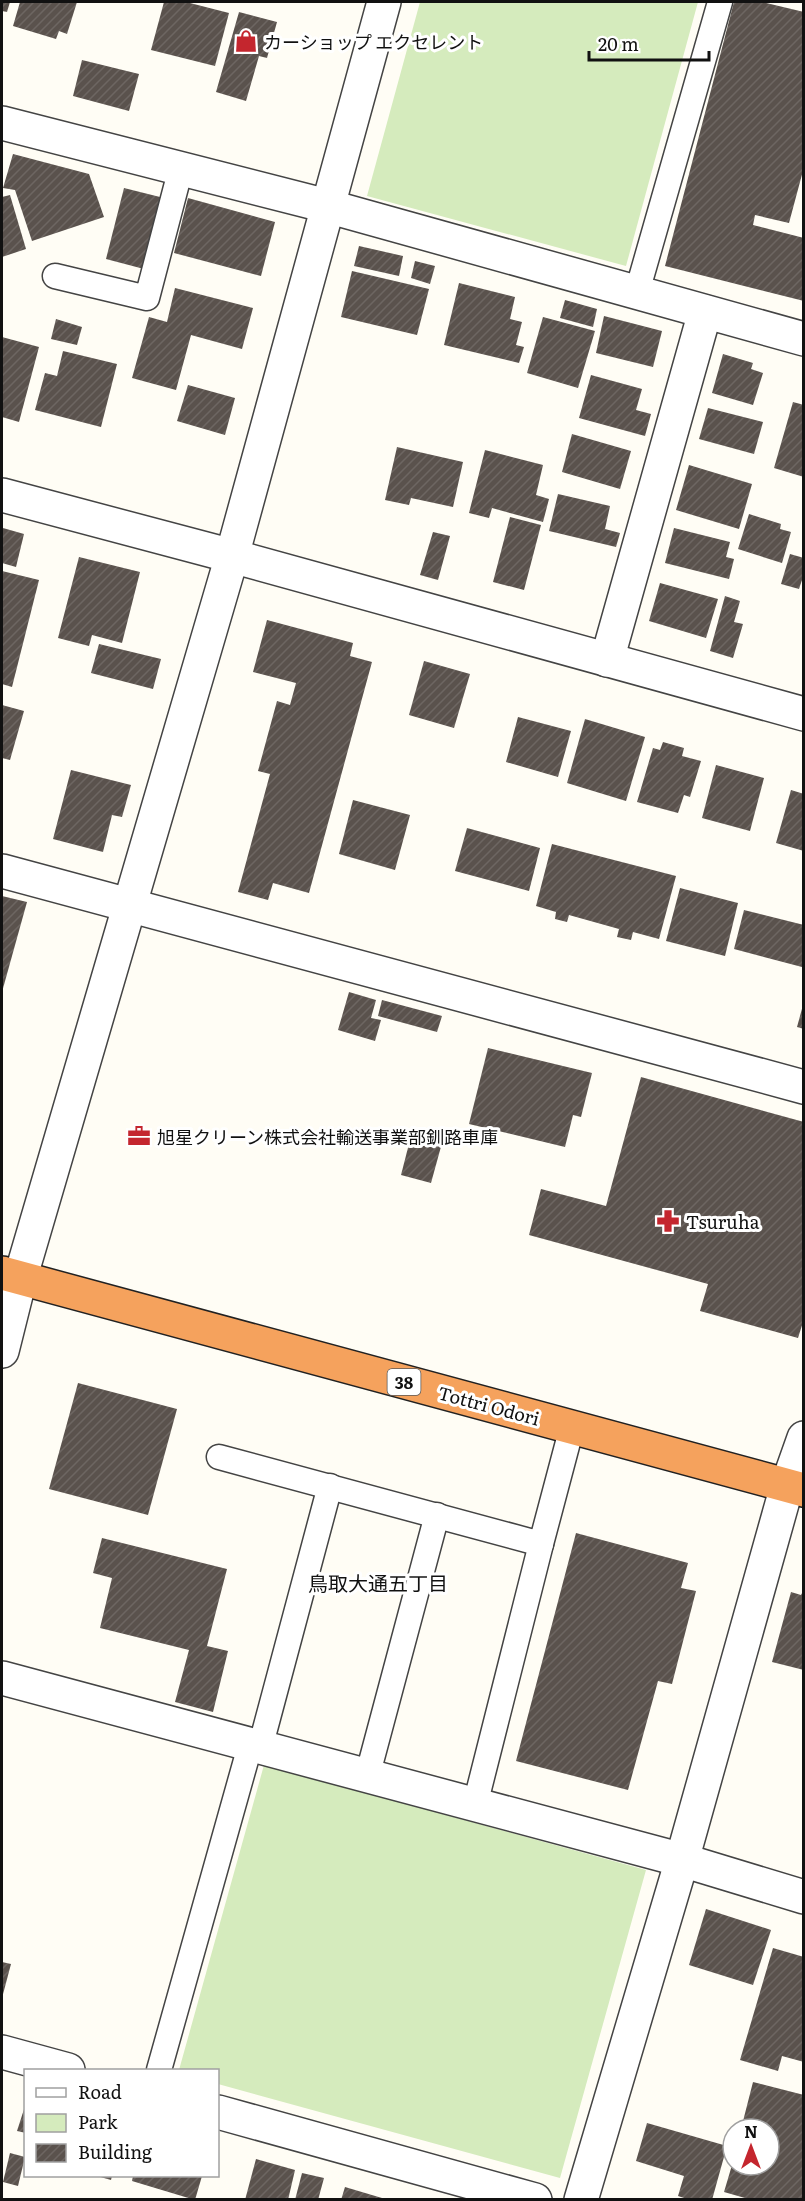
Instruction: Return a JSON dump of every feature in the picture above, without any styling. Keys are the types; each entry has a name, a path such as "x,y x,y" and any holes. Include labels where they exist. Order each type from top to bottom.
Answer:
{"highway":[{"name":"Tottri Odori","path":"11,1276 795,1488"}],"street":[{"path":"2,1351 11,1276 130,906 232,556 384,2"},
{"path":"2,123 327,206 804,339"},
{"path":"607,660 705,312"},
{"path":"2,495 804,714"},
{"path":"2,871 804,1087"},
{"path":"581,2199 795,1488 804,1438"},
{"path":"2,1678 682,1860 804,1898"},
{"path":"2,2052 64,2069"},
{"path":"219,2112 535,2199"}],"lane":[{"path":"637,292 720,2"},
{"path":"55,276 147,298 181,168"},
{"path":"475,1806 572,1427"},
{"path":"219,1457 541,1544"},
{"path":"159,2069 330,1486"},
{"path":"367,1777 437,1515"}],"green space":[{"path":"420,2 698,2 626,266 367,196"},
{"path":"264,1765 646,1870 560,2178 219,2084 219,2069 179,2069"}],"building":[{"path":"2,2 10,2 7,12 2,11"},
{"path":"20,2 77,2 67,34 59,31 56,39 13,26"},
{"path":"164,2 186,2 229,13 215,66 151,50"},
{"path":"734,2 762,2 804,12 804,167 789,223 755,215 753,225 804,238 804,301 665,266"},
{"path":"239,12 277,22 267,58 259,56 246,101 216,92"},
{"path":"82,60 139,74 129,111 73,96"},
{"path":"13,154 89,174 104,217 32,241 15,190 3,188"},
{"path":"124,188 164,198 144,269 106,259"},
{"path":"10,195 26,249 2,257 2,197"},
{"path":"188,198 275,222 261,276 174,253"},
{"path":"359,246 403,256 399,276 354,266"},
{"path":"415,261 435,266 430,284 411,278"},
{"path":"352,271 429,289 417,335 341,317"},
{"path":"459,283 515,297 510,319 522,322 516,345 524,347 519,363 444,345"},
{"path":"175,288 253,308 242,349 191,335 176,390 132,378 149,317 167,322"},
{"path":"565,300 597,309 593,327 560,318"},
{"path":"604,316 662,331 653,367 596,353"},
{"path":"543,317 595,331 578,388 527,373"},
{"path":"56,319 82,327 77,345 51,339"},
{"path":"2,337 39,347 19,422 2,417"},
{"path":"63,351 117,364 101,427 35,410 45,373 57,376"},
{"path":"723,354 753,363 751,369 763,373 753,405 712,393"},
{"path":"591,375 642,389 636,410 651,414 645,436 579,418"},
{"path":"188,385 235,398 225,435 177,421"},
{"path":"793,402 804,405 804,477 774,468"},
{"path":"708,408 763,422 754,454 699,439"},
{"path":"572,434 631,451 620,489 562,472"},
{"path":"397,447 463,462 453,507 411,498 409,505 385,500"},
{"path":"485,450 543,465 536,495 549,499 543,522 492,508 489,518 469,513"},
{"path":"689,465 752,484 739,529 676,510"},
{"path":"558,494 610,506 605,529 620,533 616,547 549,531"},
{"path":"749,514 781,524 780,529 791,532 782,563 738,549"},
{"path":"510,517 541,525 524,590 493,582"},
{"path":"3,528 24,534 16,567 2,563"},
{"path":"674,528 730,542 726,557 734,559 729,579 665,563"},
{"path":"433,532 450,536 438,580 420,575"},
{"path":"790,554 804,558 804,574 799,589 781,584"},
{"path":"79,557 140,572 122,643 92,635 89,646 58,638"},
{"path":"2,571 39,580 12,687 2,684"},
{"path":"660,583 718,599 706,638 649,621"},
{"path":"725,596 740,601 734,622 743,624 733,658 710,651"},
{"path":"267,620 353,643 350,656 372,662 309,893 273,883 268,900 238,892 270,774 258,771 277,701 290,705 296,683 253,672"},
{"path":"99,644 161,659 153,689 91,673"},
{"path":"424,661 470,674 454,728 409,715"},
{"path":"2,705 24,711 10,760 2,758"},
{"path":"518,717 571,731 558,777 506,762"},
{"path":"585,719 645,737 626,801 567,783"},
{"path":"663,742 684,748 682,756 701,761 690,797 684,795 678,813 637,802 653,748 660,750"},
{"path":"716,765 764,778 750,831 702,818"},
{"path":"71,770 131,785 122,817 112,815 103,852 53,839"},
{"path":"791,790 804,794 804,851 776,843"},
{"path":"353,800 410,815 395,870 339,854"},
{"path":"467,828 540,848 529,891 455,871"},
{"path":"552,844 676,876 659,939 633,932 631,940 617,937 619,929 569,915 567,922 555,919 556,912 536,906"},
{"path":"680,888 738,903 725,956 666,941"},
{"path":"2,896 27,902 2,992"},
{"path":"744,910 804,925 802,967 734,949"},
{"path":"349,992 376,1000 371,1018 381,1020 375,1041 338,1030"},
{"path":"382,1000 442,1016 437,1032 378,1016"},
{"path":"804,1005 804,1029 797,1027"},
{"path":"488,1048 592,1073 581,1117 573,1115 565,1147 469,1124"},
{"name":"Tsuruha","path":"641,1077 804,1122 804,1319 798,1338 700,1311 708,1284 529,1235 541,1189 606,1206"},
{"path":"411,1136 442,1143 431,1183 401,1175"},
{"path":"78,1383 177,1409 148,1515 49,1489"},
{"path":"576,1533 688,1563 681,1588 696,1591 672,1684 658,1681 628,1790 516,1761"},
{"path":"102,1538 227,1569 207,1646 228,1651 213,1712 175,1702 189,1650 100,1628 112,1578 93,1573"},
{"path":"804,1589 804,1670 772,1662 791,1592 801,1595"},
{"path":"706,1909 771,1930 753,1985 689,1965"},
{"path":"773,1948 804,1957 804,2062 782,2056 778,2071 740,2060"},
{"path":"2,1962 11,1964 2,1998"},
{"path":"753,2082 804,2095 804,2200 752,2200 724,2192 728,2177 781,2177 781,2117 744,2117"},
{"path":"24,2109 24,2133 17,2131"},
{"path":"647,2123 721,2144 721,2168 712,2200 690,2200 678,2196 684,2176 636,2161"},
{"path":"10,2153 24,2157 18,2186 3,2182"},
{"path":"256,2159 295,2170 288,2200 245,2200"},
{"path":"302,2173 324,2178 318,2200 295,2200"},
{"path":"133,2177 202,2177 195,2200 132,2181"},
{"path":"345,2187 382,2198 381,2200 341,2200"}],"place":[{"name":"カーショップ エクセレント","path":"246,41"},
{"name":"旭星クリーン株式会社輸送事業部釧路車庫","path":"139,1136"},
{"name":"Tsuruha","path":"668,1221"}],"district":[{"name":"鳥取大通五丁目","path":"378,1582"}]}
